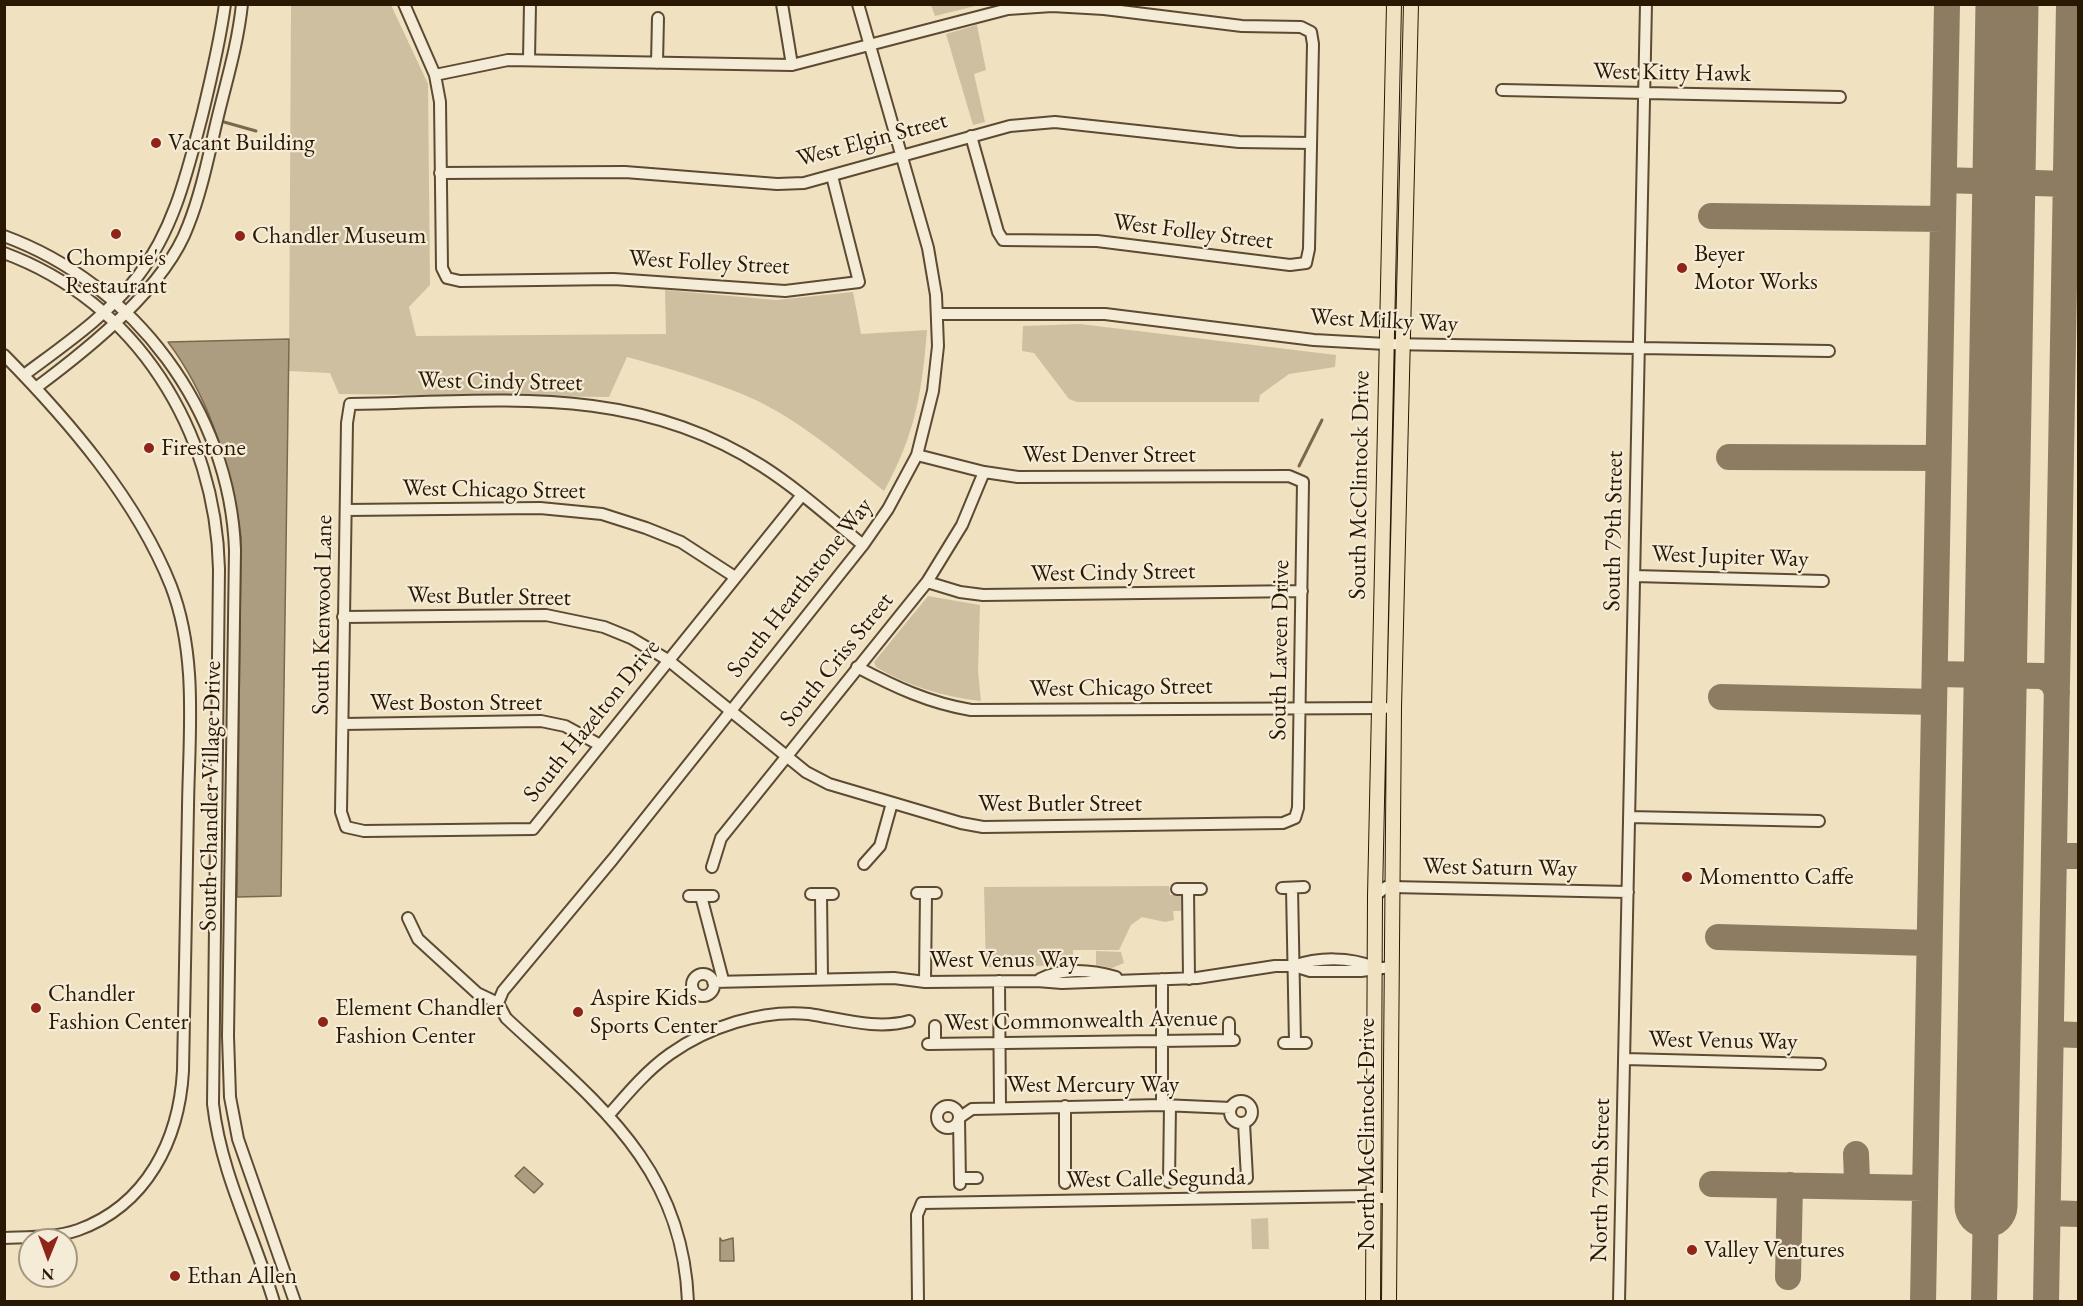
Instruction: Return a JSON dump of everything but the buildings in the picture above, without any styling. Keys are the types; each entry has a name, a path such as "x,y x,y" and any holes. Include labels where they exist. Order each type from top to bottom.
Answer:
{"main road":[{"name":"South McClintock Drive","path":"1374,967 1394,4"},
{"name":"South McClintock Drive","path":"1390,967 1411,4"},
{"name":"North McClintock Drive","path":"1373,1302 1374,967"},
{"name":"North McClintock Drive","path":"1389,1302 1390,967"}],"street":[{"path":"24,375 109,318 120,306 152,256 175,211 215,65 225,4"},
{"path":"37,387 177,250 188,228 239,33 242,4"},
{"path":"404,4 435,75 440,102 440,173"},
{"path":"529,59 530,4"},
{"path":"782,4 789,33 792,65"},
{"name":"South Hearthstone Way","path":"498,1003 503,991 863,546 888,509 917,454 933,392 938,346 937,314 928,248 858,4"},
{"name":"South 79th Street","path":"1625,1059 1646,4"},
{"path":"435,75 488,62 529,59 792,65 1008,9 1052,6 1242,26 1300,27 1311,32 1313,44 1311,143"},
{"path":"657,63 658,18"},
{"name":"West Kitty Hawk","path":"1502,90 1840,97"},
{"name":"West Elgin Street","path":"440,173 625,172 777,184 804,183 1010,126 1055,122 1239,142 1311,143"},
{"name":"West Folley Street","path":"971,136 998,232 1003,240 1097,241 1290,265 1306,263 1309,249 1311,143"},
{"name":"West Folley Street","path":"440,173 442,268 447,278 460,281 614,279 785,291 859,282 832,176"},
{"name":"South Chandler Village Drive","path":"4,236 58,261 120,306 171,365 195,403 220,465 232,518 235,562 230,1097 240,1147 295,1302"},
{"name":"South Chandler Village Drive","path":"4,253 59,280 109,318 144,354 177,401 203,462 214,505 219,547 213,1104 223,1158 274,1302"},
{"name":"West Milky Way","path":"937,314 1105,314 1314,340 1403,345 1829,351"},
{"path":"4,355 37,387 75,432 137,520 171,586 178,611 190,693 183,1071 178,1113 163,1154 147,1179 117,1209 77,1230 37,1237 4,1238"},
{"name":"West Cindy Street","path":"350,404 539,400 599,405 643,415 685,429 742,454 802,495 863,546"},
{"name":"South Kenwood Lane","path":"346,828 341,812 343,617 350,404"},
{"name":"West Denver Street","path":"917,454 984,472 1050,479 1289,476 1303,482"},
{"name":"South Criss Street","path":"712,867 721,838 927,582 962,525 984,472"},
{"name":"South Laveen Drive","path":"1295,818 1300,707 1303,482"},
{"name":"South Hazelton Drive","path":"346,828 364,831 533,829 802,495"},
{"name":"West Chicago Street","path":"346,510 540,508 602,514 681,542 735,577"},
{"name":"West Jupiter Way","path":"1634,576 1823,581"},
{"name":"West Cindy Street","path":"927,582 960,592 984,595 1302,591"},
{"name":"West Butler Street","path":"343,617 564,617 604,627 631,638 668,660 806,772 830,784 961,823 983,827 1283,823 1295,818"},
{"name":"West Chicago Street","path":"857,667 905,693 942,705 971,710 1394,708"},
{"name":"West Boston Street","path":"343,724 541,721 566,726 600,745"},
{"path":"864,864 880,846 892,803"},
{"path":"1629,817 1819,821"},
{"name":"West Saturn Way","path":"1375,896 1381,890 1391,886 1628,892"},
{"path":"1293,888 1295,1043"},
{"path":"1189,979 1182,889 1201,889"},
{"path":"925,982 926,893"},
{"path":"822,978 816,894 833,894"},
{"path":"689,896 713,896"},
{"name":"West Venus Way","path":"701,896 718,981 822,978 894,978 925,982 1037,981 1069,972 1090,972 1125,980 1162,979"},
{"path":"408,918 418,939 477,993 498,1003 506,1018 608,1116 646,1161 669,1204 684,1259 688,1302"},
{"path":"1169,1182 1162,979 1189,979 1256,968 1294,966 1320,965 1361,971 1374,967 1390,967"},
{"path":"999,981 1000,1106"},
{"path":"608,1116 648,1072 670,1054 704,1035 746,1020 796,1013 883,1025 909,1021"},
{"name":"West Commonwealth Avenue","path":"935,1026 932,1044 1232,1040 1229,1023"},
{"name":"West Venus Way","path":"1625,1059 1820,1064"},
{"name":"North 79th Street","path":"1619,1302 1625,1059"},
{"name":"West Mercury Way","path":"977,1178 960,1181 959,1118 972,1108 1166,1105 1231,1108 1240,1101 1250,1105 1252,1115 1244,1123"},
{"path":"1065,1106 1065,1180 1082,1176"},
{"path":"1231,1108 1232,1118 1237,1123 1244,1123 1247,1178"},
{"name":"West Calle Segunda","path":"918,1302 917,1215 922,1203 1374,1196 1390,1199"}],"shaded area":[{"path":"931,4 979,5 935,16"},
{"path":"291,5 391,5 428,84 430,285 409,307 416,336 666,334 665,290 776,300 853,292 861,334 927,330 923,374 910,432 895,471 884,491 820,439 767,406 704,380 627,357 609,397 339,394 330,373 289,371"},
{"path":"977,25 986,70 974,74 985,122 973,125 946,34"},
{"path":"1080,324 1336,355 1335,367 1289,374 1260,395 1259,402 1077,402 1069,399 1034,353 1022,351 1023,326"},
{"path":"289,339 281,896 237,897 241,537 225,460 207,410 196,386 168,342"},
{"path":"928,596 980,605 978,671 981,701 927,690 900,680 876,667 874,662"},
{"path":"1169,886 1170,895 1181,895 1181,911 1173,911 1174,920 1165,922 1142,917 1131,925 1119,950 1073,950 1073,965 986,967 984,887"},
{"path":"1096,951 1121,952 1124,963 1112,968 1096,965"},
{"path":"524,1167 543,1184 534,1193 515,1176"},
{"path":"1268,1218 1269,1249 1252,1249 1251,1219"},
{"path":"720,1238 722,1241 733,1238 734,1261 720,1261"}],"waterway":[{"path":"224,122 256,131"},
{"path":"1299,466 1322,420"}],"taxiway":[{"path":"1923,1302 1947,4"},
{"path":"2046,1302 2069,4"},
{"path":"1944,180 2066,184"},
{"path":"1711,216 1943,219"},
{"path":"1729,457 1938,458"},
{"path":"1935,674 2042,676 2052,681 2057,692"},
{"path":"1721,697 1934,702"},
{"path":"2054,856 2078,856"},
{"path":"1718,937 1929,943"},
{"path":"2051,1034 2078,1035"},
{"path":"1856,1154 1857,1180 1863,1187"},
{"path":"1712,1184 1925,1188"},
{"path":"1788,1277 1790,1185"},
{"path":"1984,1302 1986,1206"},
{"path":"2048,1213 2078,1214"}],"runway":[{"path":"1986,1206 2007,4"}],"place":[{"name":"Vacant Building","path":"156,143"},
{"name":"Chompie's Restaurant","path":"116,234"},
{"name":"Chandler Museum","path":"240,236"},
{"name":"Beyer Motor Works","path":"1682,268"},
{"name":"Firestone","path":"149,448"},
{"name":"Momentto Caffe","path":"1687,877"},
{"name":"Chandler Fashion Center","path":"36,1008"},
{"name":"Aspire Kids Sports Center","path":"578,1012"},
{"name":"Element Chandler Fashion Center","path":"323,1022"},
{"name":"Valley Ventures","path":"1692,1250"},
{"name":"Ethan Allen","path":"175,1276"}]}
